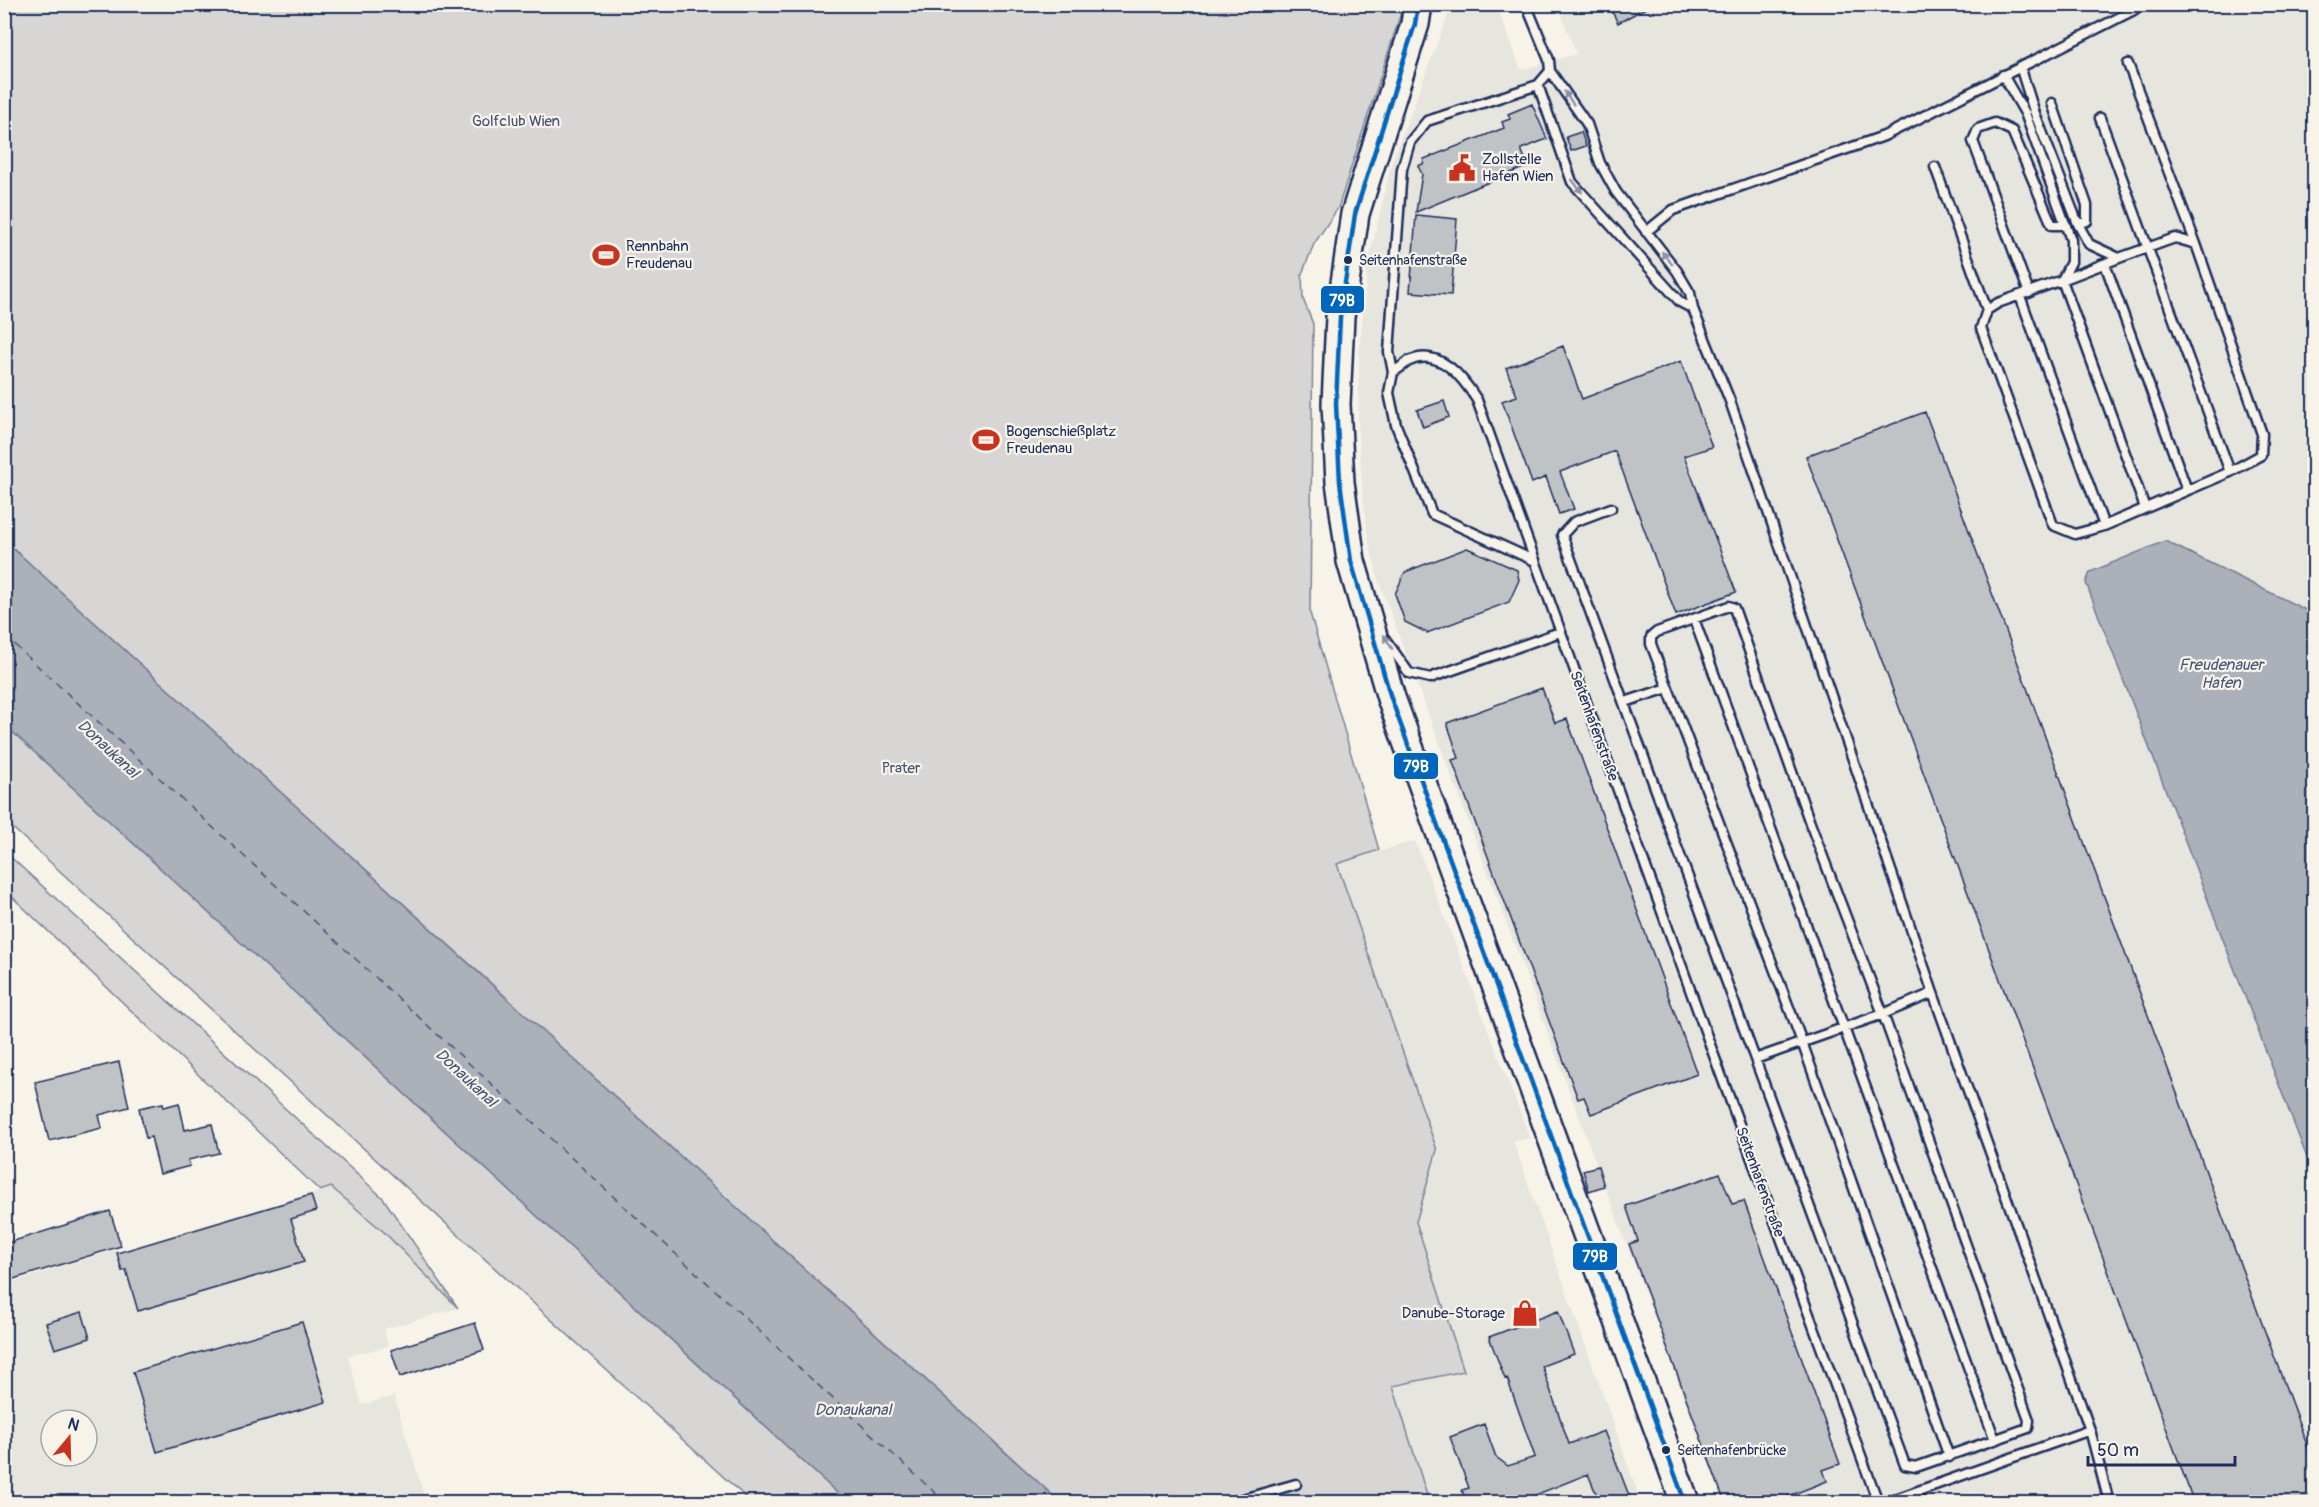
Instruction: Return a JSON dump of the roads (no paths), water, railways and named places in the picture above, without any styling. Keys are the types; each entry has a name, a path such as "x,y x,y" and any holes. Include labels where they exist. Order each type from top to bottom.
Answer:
{"main road":[{"path":"1418,4 1415,24 1355,214 1342,306 1336,404 1340,482 1351,561 1391,699 1684,1503"}],"lane":[{"path":"1526,4 1549,60 1550,71 1587,124 1600,163 1616,192 1677,271 1690,293 1693,309 1730,401 1934,993 2090,1430 2109,1503"},
{"path":"1646,232 1673,210 1884,136 2134,10 2137,4"},
{"path":"1935,167 1987,310 1982,328 2053,525 2075,534 2104,526 2229,472 2261,455 2262,434 2196,244 2128,64"},
{"path":"2020,66 2034,111 2078,224 2089,244 2119,258"},
{"path":"1533,560 1432,514 1396,425 1389,393 1394,372 1389,351 1402,169 1410,142 1427,121 1538,85 1550,71"},
{"path":"2003,75 2025,113 2071,240 2071,262 2062,280 2145,508"},
{"path":"1538,85 1572,182 1680,302 1693,309"},
{"path":"2052,103 2087,206 2087,221 2078,224"},
{"path":"2100,118 2229,472"},
{"path":"2066,225 2052,225 2012,131 1995,123 1978,129 1973,141 2104,526"},
{"path":"1987,310 1998,303 2175,238 2196,244"},
{"path":"2105,264 2187,490"},
{"name":"Seitenhafenstraße","path":"1394,372 1411,360 1429,358 1446,363 1464,379 1477,400 1533,560 1878,1503"},
{"path":"1611,507 1574,522 1562,535 1905,1465 1916,1467 1948,1457 1995,1440 2028,1428 2029,1420 1883,1014 1810,823 1734,608 1729,606 1657,632 1651,638 1651,645 1802,1042 1948,1457"},
{"path":"1346,527 1363,566"},
{"path":"1694,619 1995,1440"},
{"path":"1382,628 1384,639 1409,673 1430,678 1560,632"},
{"path":"1625,702 1668,688"},
{"path":"1755,1059 1883,1014 1934,993"},
{"path":"1887,1503 2090,1430"},
{"path":"1232,1503 1296,1484"}],"water":[{"name":"Donaukanal","path":"4,541 1060,1502 847,1502 5,725"},
{"name":"Freudenauer Hafen","path":"2165,541 2314,614 2314,1176 2086,583 2090,572"}],"place":[{"name":"Zollstelle Hafen Wien","path":"1462,168"},
{"name":"Rennbahn Freudenau","path":"606,255"},
{"name":"Seitenhafenstraße","path":"1348,260"},
{"name":"Bogenschießplatz Freudenau","path":"986,440"},
{"name":"Danube-Storage","path":"1525,1313"},
{"name":"Seitenhafenbrücke","path":"1666,1450"}],"park label":[{"name":"Golfclub Wien","path":"516,121"},
{"name":"Prater","path":"901,768"}]}
